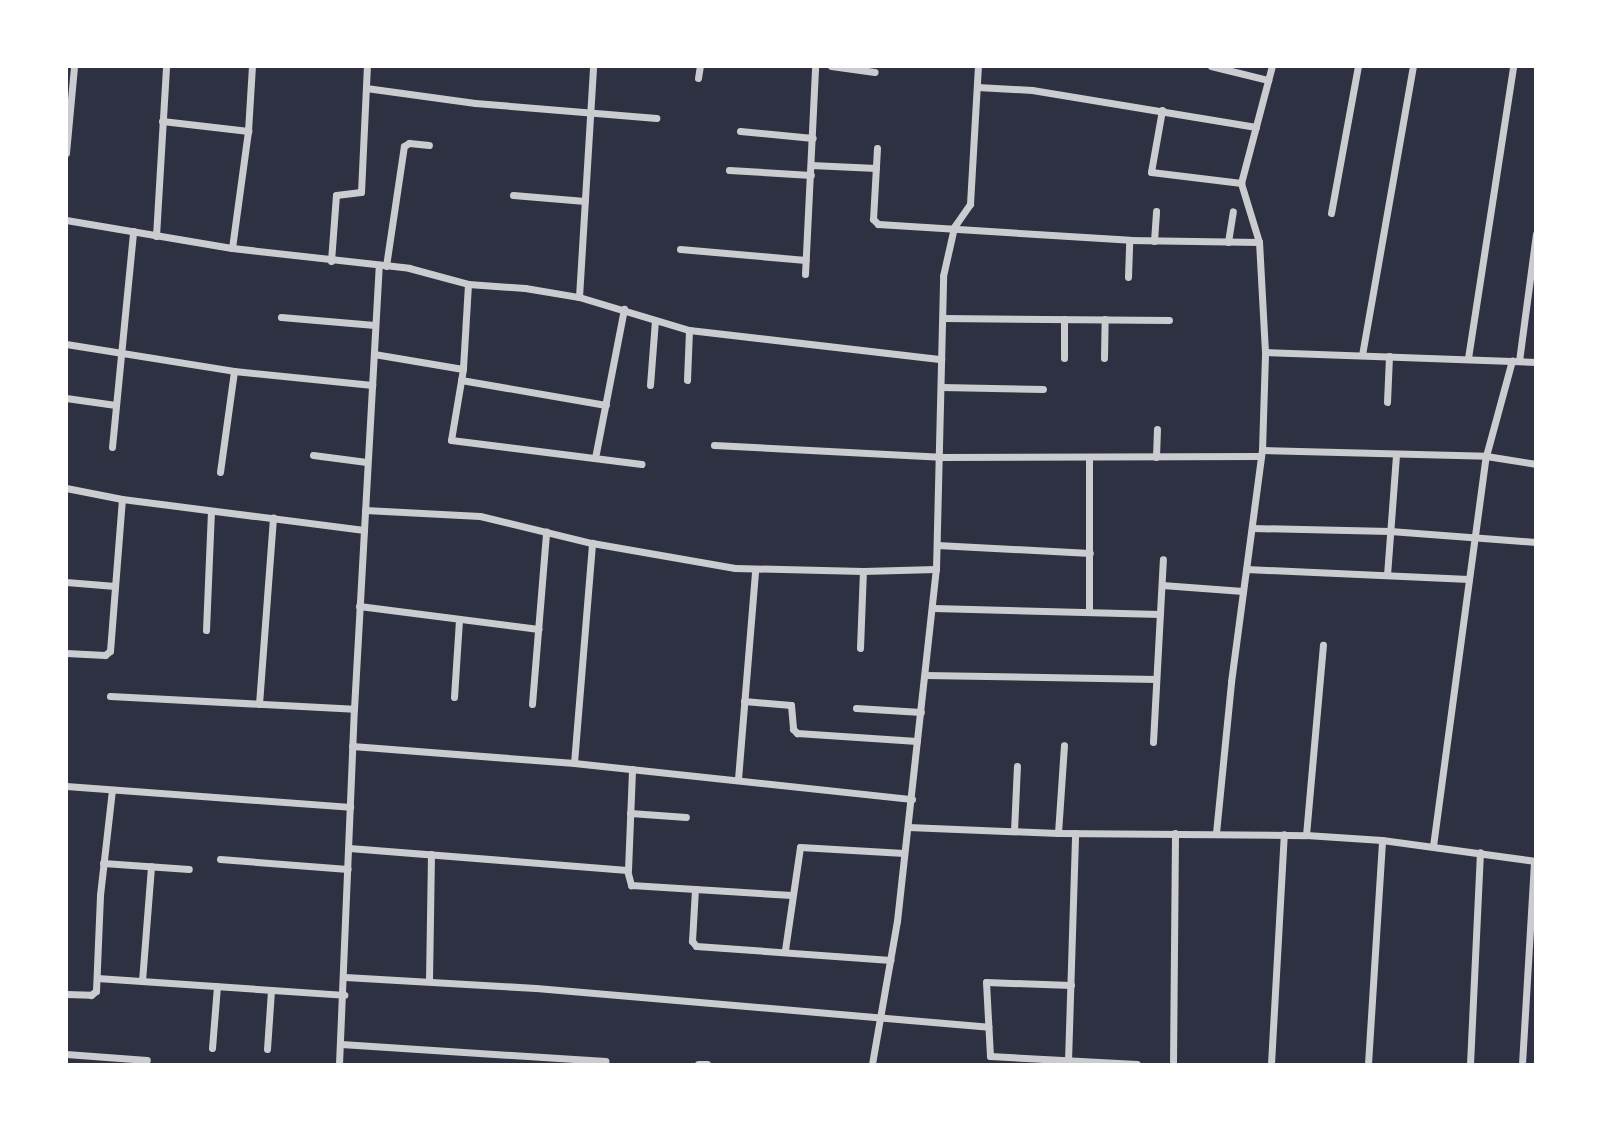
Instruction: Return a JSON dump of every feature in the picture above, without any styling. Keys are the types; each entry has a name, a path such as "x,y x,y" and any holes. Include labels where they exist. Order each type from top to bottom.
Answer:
{"street":[{"path":"66,153 74,66"},
{"path":"156,236 166,66"},
{"path":"232,248 248,131 252,66"},
{"path":"331,261 336,195 361,192 367,66"},
{"path":"579,297 593,66"},
{"path":"698,78 700,66"},
{"path":"805,274 815,66"},
{"path":"831,66 875,72"},
{"path":"872,1065 890,960 912,799 933,608 940,457 943,276 954,228 970,204 978,66"},
{"path":"1211,66 1268,80"},
{"path":"1216,834 1243,591 1262,453 1265,352 1259,242 1241,183 1272,66"},
{"path":"1331,214 1358,66"},
{"path":"1362,355 1413,66"},
{"path":"1468,358 1513,66"},
{"path":"977,87 1032,90 1256,127"},
{"path":"366,88 475,103 656,118"},
{"path":"1162,110 1151,172 1241,183"},
{"path":"162,121 248,131"},
{"path":"740,131 813,138"},
{"path":"340,1065 352,746 376,326 382,265 404,146 409,143 429,145"},
{"path":"877,148 873,219 878,224 1129,240 1259,242"},
{"path":"811,164 876,167"},
{"path":"729,170 811,175"},
{"path":"513,195 585,201"},
{"path":"1154,241 1156,211"},
{"path":"1228,242 1233,211"},
{"path":"66,220 232,248 409,268 468,284 525,288 579,297 689,330 942,359"},
{"path":"112,447 133,231"},
{"path":"1433,846 1486,457 1516,361 1535,234"},
{"path":"1128,277 1129,240"},
{"path":"680,249 806,260"},
{"path":"468,284 463,369 451,440 640,464"},
{"path":"595,458 624,309"},
{"path":"281,317 376,326"},
{"path":"943,318 1169,320"},
{"path":"1064,319 1064,358"},
{"path":"1104,358 1105,319"},
{"path":"650,385 655,320"},
{"path":"688,380 689,330"},
{"path":"66,344 234,371 372,385"},
{"path":"1265,352 1535,362"},
{"path":"374,354 463,369"},
{"path":"1387,402 1388,356"},
{"path":"220,472 234,371"},
{"path":"461,380 606,405"},
{"path":"941,387 1042,389"},
{"path":"66,398 116,405"},
{"path":"1156,457 1157,429"},
{"path":"714,445 940,457 1089,459 1262,453 1486,457 1535,464"},
{"path":"313,455 367,462"},
{"path":"1387,575 1395,455"},
{"path":"1089,459 1089,612"},
{"path":"66,488 122,499 363,530"},
{"path":"66,653 104,655 110,651 122,499"},
{"path":"365,510 480,516 593,543 755,570 936,569"},
{"path":"206,630 211,511"},
{"path":"259,704 273,519"},
{"path":"1252,528 1390,531 1535,542"},
{"path":"533,704 546,532"},
{"path":"574,763 593,543"},
{"path":"937,545 1090,553"},
{"path":"1153,742 1163,559"},
{"path":"1246,569 1469,579"},
{"path":"738,779 755,570"},
{"path":"860,648 863,571"},
{"path":"66,582 115,586"},
{"path":"1161,585 1243,591"},
{"path":"359,606 538,629"},
{"path":"933,608 1160,614"},
{"path":"454,698 458,618"},
{"path":"1306,835 1323,645"},
{"path":"925,675 1156,679"},
{"path":"110,696 354,709"},
{"path":"744,701 792,705 793,729 797,733 917,741"},
{"path":"856,708 921,712"},
{"path":"352,746 574,763 912,799"},
{"path":"1059,833 1064,746"},
{"path":"1014,831 1017,766"},
{"path":"632,769 628,870 631,885 792,895"},
{"path":"66,786 350,807"},
{"path":"66,994 93,995 97,978 103,863 112,790"},
{"path":"630,813 686,817"},
{"path":"908,827 1059,833 1306,835 1382,840 1535,861 1522,1065"},
{"path":"1068,1061 1075,833"},
{"path":"1173,1065 1175,833"},
{"path":"1272,1065 1284,834"},
{"path":"1368,1065 1382,840"},
{"path":"785,950 798,853 803,846 904,853"},
{"path":"349,848 628,870"},
{"path":"1470,1065 1480,852"},
{"path":"429,981 432,854"},
{"path":"220,859 348,869"},
{"path":"103,863 189,869"},
{"path":"142,981 151,866"},
{"path":"695,889 692,941 696,946 785,950 890,960"},
{"path":"345,977 429,981 988,1027"},
{"path":"97,978 344,995"},
{"path":"1071,985 986,982 989,1054 993,1058 1137,1065"},
{"path":"212,1048 217,986"},
{"path":"267,1049 271,990"},
{"path":"341,1044 605,1061"},
{"path":"66,1054 147,1060"},
{"path":"699,1064 707,1065"}]}
